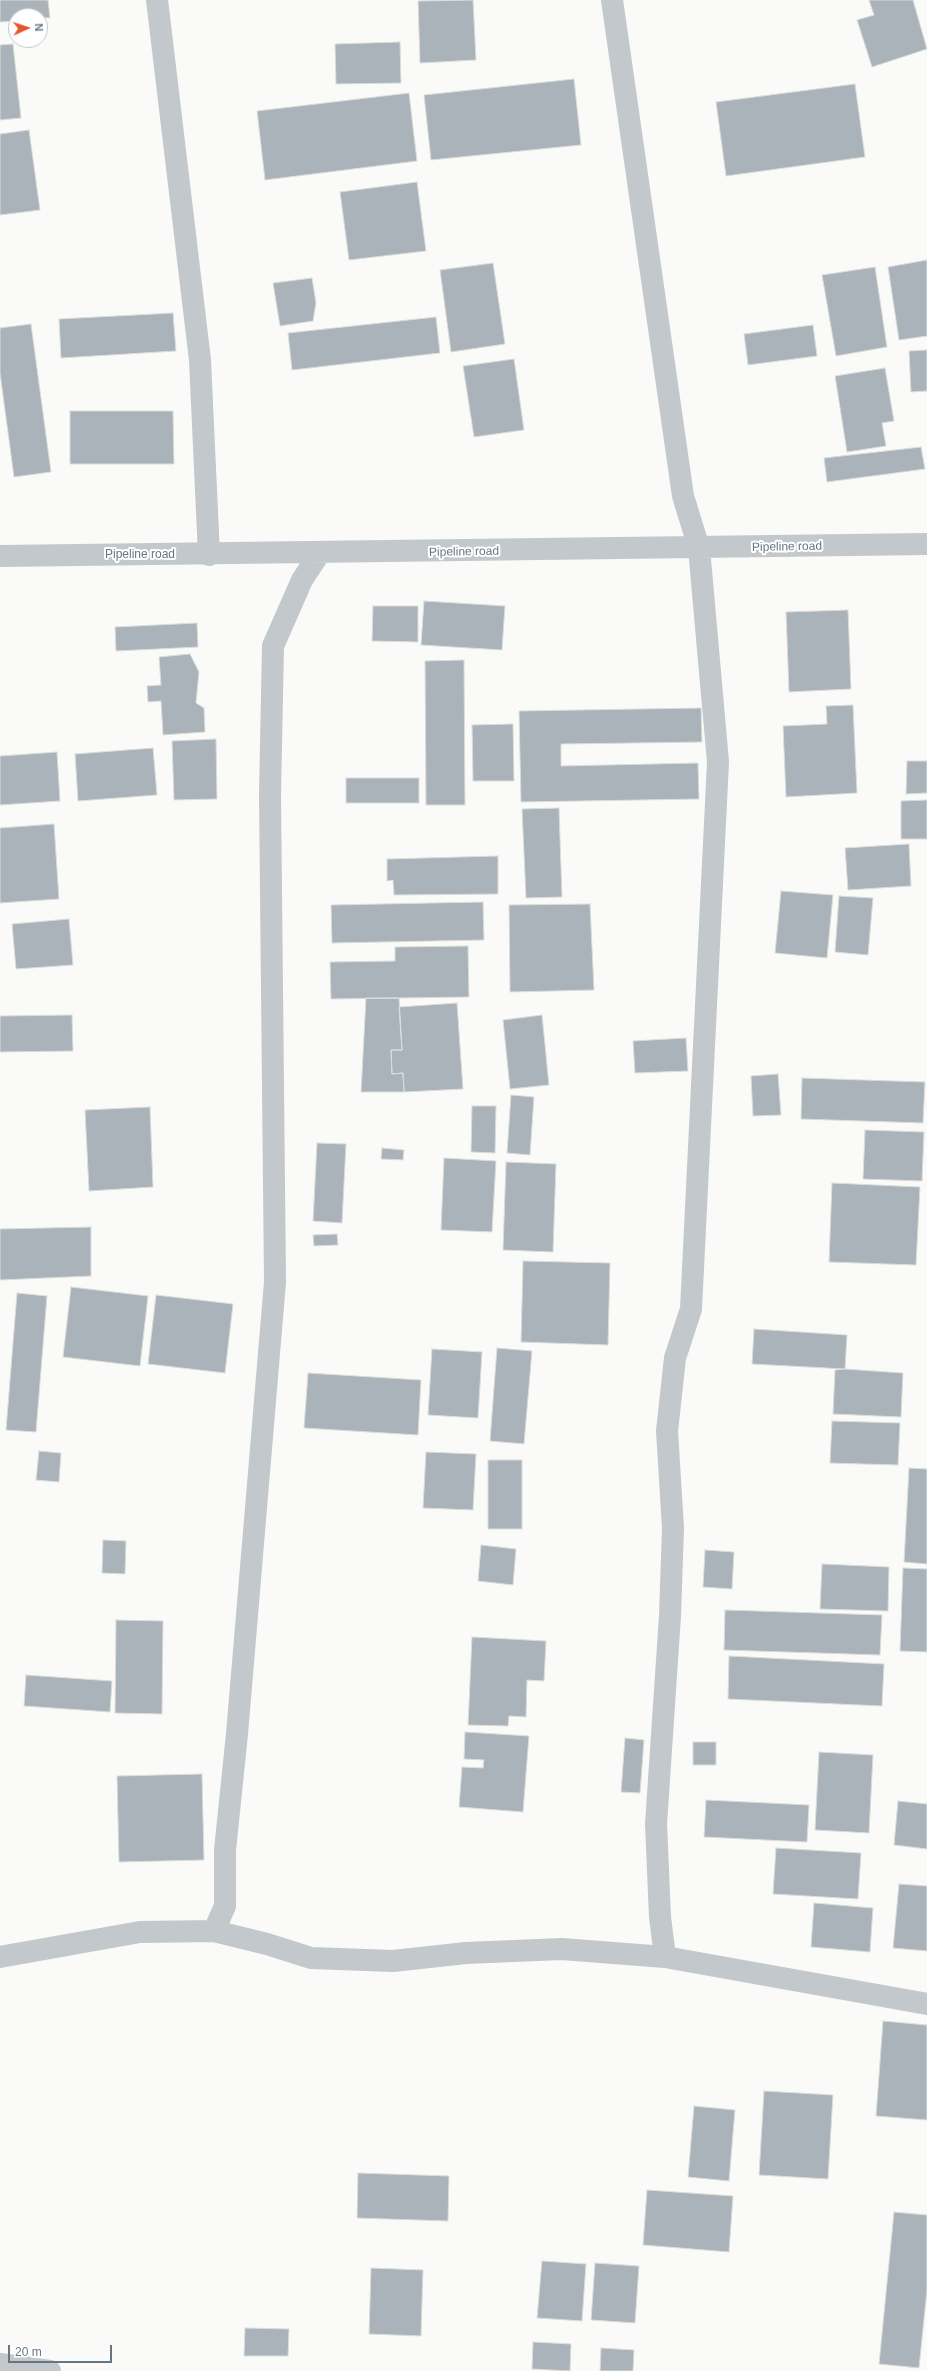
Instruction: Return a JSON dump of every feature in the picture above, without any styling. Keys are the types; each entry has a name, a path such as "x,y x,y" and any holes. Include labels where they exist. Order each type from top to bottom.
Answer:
{"street":[{"path":"157,0 200,360 209,555"},
{"path":"612,0 683,496 699,548 718,762 690,1309 675,1358 667,1431 672,1543 670,1616 656,1824 660,1917 665,1957"},
{"name":"Pipeline road","path":"0,556 319,554 927,544"},
{"path":"214,1931 225,1906 225,1850 238,1726 275,1282 270,802 274,646 302,580 319,554"},
{"path":"0,1957 140,1932 214,1931 267,1944 311,1958 393,1961 466,1953 562,1949 665,1957 927,2004"},
{"path":"0,2364 50,2371"}],"building":[{"path":"0,0 48,0 50,18 48,18 48,8 8,8 8,22 0,22"},
{"path":"473,0 476,60 420,63 418,1"},
{"path":"869,0 913,0 927,49 872,67 857,20 874,15"},
{"path":"400,42 401,83 336,84 335,44"},
{"path":"8,44 8,48 13,48 21,118 0,120 0,45"},
{"path":"574,79 581,145 431,160 424,95"},
{"path":"855,84 865,157 726,176 716,102"},
{"path":"409,93 417,161 265,180 257,111"},
{"path":"29,130 40,210 0,215 0,134"},
{"path":"417,182 426,251 349,260 340,192"},
{"path":"927,260 927,336 899,340 888,267"},
{"path":"493,263 505,344 451,352 440,270"},
{"path":"875,267 887,347 836,356 822,275"},
{"path":"312,278 316,303 313,321 280,326 273,283"},
{"path":"173,313 176,351 61,358 59,319"},
{"path":"436,317 440,353 292,370 288,333"},
{"path":"31,324 51,472 14,477 0,373 0,328"},
{"path":"813,325 817,356 748,365 744,334"},
{"path":"927,350 927,391 911,392 909,351"},
{"path":"514,359 524,430 474,437 463,366"},
{"path":"885,368 894,421 882,423 886,446 847,452 835,376"},
{"path":"70,411 173,411 174,464 70,464"},
{"path":"921,447 925,469 827,482 824,458"},
{"path":"424,601 505,606 502,650 421,645"},
{"path":"373,606 418,606 418,642 372,641"},
{"path":"848,610 851,689 789,692 786,612"},
{"path":"197,623 198,647 116,651 115,627"},
{"path":"190,654 199,672 196,703 204,708 205,732 163,735 161,701 148,702 147,686 161,685 159,657"},
{"path":"464,660 465,805 426,805 425,661"},
{"path":"853,705 857,793 786,797 783,726 827,724 826,706"},
{"path":"701,708 702,742 561,744 561,766 698,763 699,799 521,802 519,711"},
{"path":"513,724 514,781 473,781 472,725"},
{"path":"216,739 217,799 174,800 172,741"},
{"path":"153,748 157,795 78,801 75,754"},
{"path":"57,752 60,801 0,805 0,756"},
{"path":"907,761 927,761 927,793 906,794"},
{"path":"346,778 419,778 419,803 346,803"},
{"path":"927,800 927,839 901,839 901,801"},
{"path":"559,808 562,897 526,898 522,809"},
{"path":"54,824 59,899 0,903 0,828"},
{"path":"909,844 911,886 848,890 845,848"},
{"path":"498,856 498,894 394,895 393,880 387,881 387,859"},
{"path":"781,891 833,895 827,958 775,953"},
{"path":"839,896 873,898 868,955 835,952"},
{"path":"483,902 484,940 332,943 331,905"},
{"path":"590,904 594,990 510,992 509,905"},
{"path":"69,919 73,965 16,969 12,924"},
{"path":"468,946 469,997 331,999 330,962 395,961 395,947"},
{"path":"366,998 399,998 402,1050 391,1050 392,1074 403,1073 404,1092 361,1092"},
{"path":"457,1003 463,1089 404,1092 403,1073 392,1074 391,1050 402,1050 399,1007"},
{"path":"72,1015 73,1051 0,1052 0,1016"},
{"path":"542,1015 549,1085 510,1089 503,1020"},
{"path":"686,1038 688,1071 635,1073 633,1041"},
{"path":"778,1074 781,1115 753,1116 751,1076"},
{"path":"802,1078 925,1082 923,1123 801,1119"},
{"path":"511,1095 534,1097 530,1155 507,1153"},
{"path":"472,1106 496,1106 495,1153 471,1152"},
{"path":"150,1107 153,1187 89,1191 85,1110"},
{"path":"865,1130 924,1132 922,1181 863,1179"},
{"path":"317,1143 346,1144 342,1223 313,1221"},
{"path":"382,1148 404,1150 403,1160 381,1159"},
{"path":"444,1158 496,1161 492,1232 441,1230"},
{"path":"506,1162 556,1164 553,1252 503,1250"},
{"path":"832,1183 920,1187 916,1265 829,1262"},
{"path":"91,1227 91,1276 0,1280 0,1229"},
{"path":"337,1234 338,1245 314,1246 313,1235"},
{"path":"523,1261 610,1263 608,1345 521,1342"},
{"path":"71,1287 148,1296 140,1366 63,1357"},
{"path":"17,1293 47,1296 36,1432 6,1430"},
{"path":"156,1295 233,1304 225,1373 148,1364"},
{"path":"754,1329 847,1335 845,1369 752,1364"},
{"path":"497,1348 532,1351 524,1444 490,1441"},
{"path":"432,1349 482,1352 478,1418 428,1415"},
{"path":"845,1369 903,1373 901,1417 833,1414 835,1370"},
{"path":"308,1373 421,1380 418,1435 304,1428"},
{"path":"832,1421 900,1423 898,1465 830,1463"},
{"path":"39,1451 61,1453 59,1482 36,1480"},
{"path":"426,1452 476,1454 473,1510 423,1508"},
{"path":"488,1460 522,1460 522,1529 488,1529"},
{"path":"909,1468 927,1469 927,1564 904,1562"},
{"path":"103,1540 126,1541 125,1574 102,1573"},
{"path":"481,1545 516,1549 513,1585 478,1581"},
{"path":"705,1550 734,1552 732,1589 703,1587"},
{"path":"822,1564 889,1567 888,1611 820,1609"},
{"path":"903,1568 927,1569 927,1652 900,1651"},
{"path":"725,1610 882,1615 880,1655 724,1650"},
{"path":"116,1620 163,1621 162,1714 115,1713"},
{"path":"472,1637 546,1641 544,1681 527,1680 526,1717 509,1716 508,1726 468,1725"},
{"path":"729,1656 884,1664 882,1706 728,1699"},
{"path":"26,1675 112,1681 110,1712 24,1706"},
{"path":"465,1732 529,1736 523,1812 459,1807 462,1767 483,1768 484,1760 464,1759"},
{"path":"625,1738 644,1740 640,1793 621,1792"},
{"path":"693,1742 716,1742 716,1765 693,1765"},
{"path":"819,1752 873,1755 869,1833 815,1830"},
{"path":"202,1774 204,1860 119,1862 117,1776"},
{"path":"706,1800 809,1805 807,1842 704,1837"},
{"path":"898,1801 927,1804 927,1849 894,1845"},
{"path":"776,1848 861,1853 858,1899 773,1894"},
{"path":"899,1884 927,1886 927,1951 893,1948"},
{"path":"814,1903 873,1908 870,1952 811,1947"},
{"path":"883,2021 927,2025 927,2120 876,2116"},
{"path":"764,2091 833,2095 828,2179 759,2175"},
{"path":"694,2106 735,2110 729,2181 688,2177"},
{"path":"358,2173 449,2176 448,2221 357,2218"},
{"path":"647,2190 733,2196 729,2252 643,2245"},
{"path":"894,2212 927,2215 927,2290 919,2368 879,2364"},
{"path":"542,2261 586,2264 582,2321 537,2318"},
{"path":"595,2263 639,2266 635,2323 591,2320"},
{"path":"371,2268 423,2270 421,2336 369,2334"},
{"path":"245,2328 289,2329 288,2356 244,2356"},
{"path":"533,2342 571,2344 570,2371 532,2369"},
{"path":"601,2348 634,2350 633,2371 600,2371"}]}
